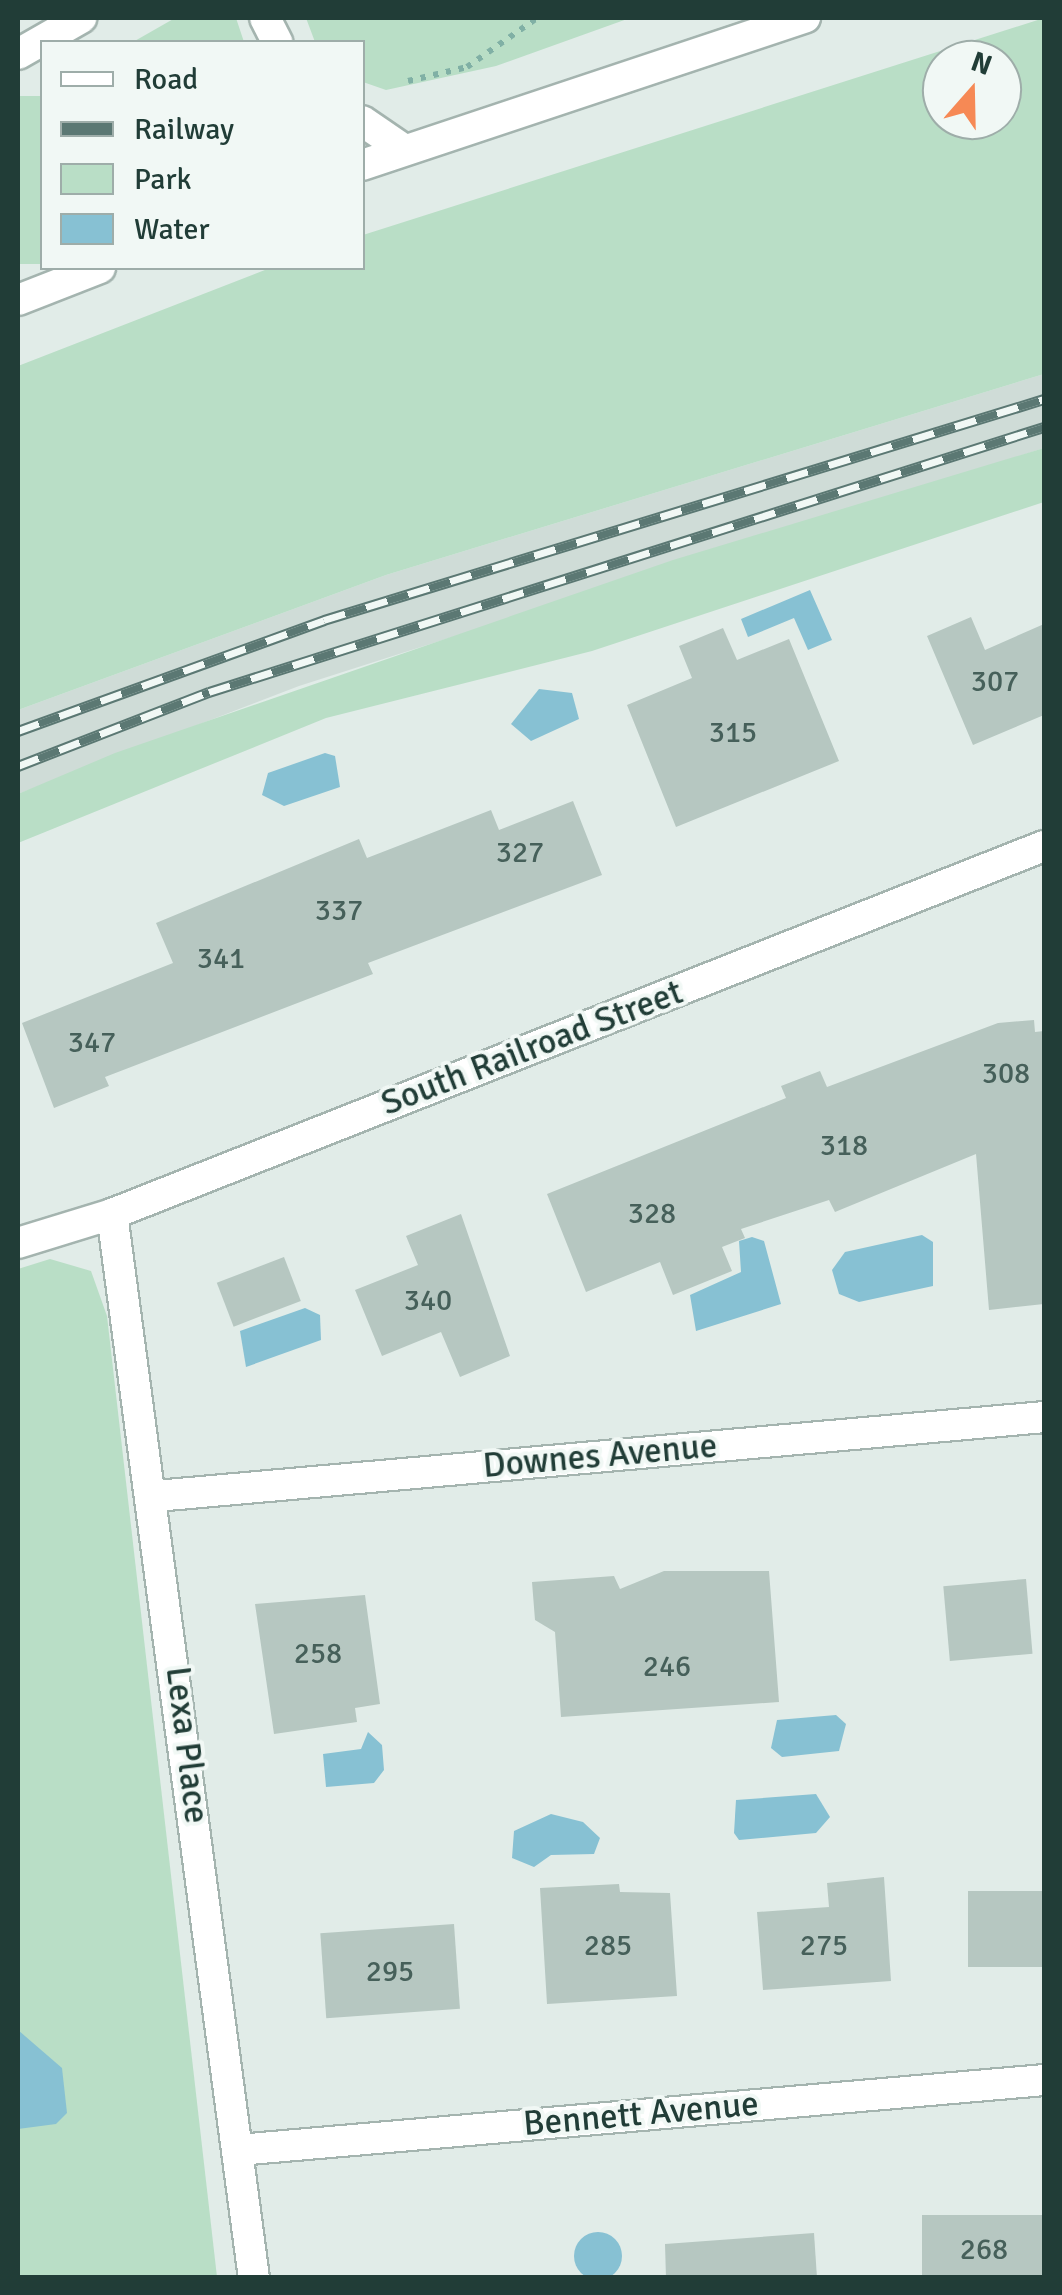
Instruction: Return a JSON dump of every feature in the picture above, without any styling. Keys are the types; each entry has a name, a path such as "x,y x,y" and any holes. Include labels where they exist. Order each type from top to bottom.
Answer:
{"street":[{"path":"42,40 81,18"},
{"path":"365,164 805,18"},
{"path":"18,54 40,41"},
{"path":"365,122 403,149"},
{"path":"18,300 95,270"},
{"name":"South Railroad Street","path":"18,1243 112,1214 1044,846"},
{"name":"Lexa Place","path":"112,1214 156,1496 254,2278"},
{"name":"Downes Avenue","path":"156,1496 1044,1417"},
{"name":"Bennett Avenue","path":"238,2150 1044,2080"}],"path":[{"path":"408,80 467,67 536,18"}],"shaded area":[{"path":"1044,374 1044,448 299,686 18,794 18,710 386,575"}],"green space":[{"path":"175,18 236,18 243,40 136,40"},
{"path":"306,18 630,18 496,66 386,90 365,83 365,40 314,40"},
{"path":"1044,18 1044,374 386,575 18,710 18,366 265,270 365,270 365,234 922,57 922,140 1022,140 1022,40 975,40"},
{"path":"18,96 40,96 40,264 18,264"},
{"path":"1044,448 1044,502 592,651 326,718 18,843 18,794 115,753 673,560"},
{"path":"50,1259 91,1271 107,1316 217,2277 18,2278 18,1269"}],"water":[{"path":"810,590 832,640 808,650 794,618 748,637 741,619"},
{"path":"539,689 572,693 579,719 531,741 511,724"},
{"path":"325,753 335,756 340,787 284,806 262,795 268,773"},
{"path":"922,1235 933,1242 933,1286 859,1302 839,1294 832,1270 845,1252"},
{"path":"752,1237 764,1241 781,1304 696,1331 690,1295 741,1272 739,1241"},
{"path":"305,1308 320,1315 321,1340 246,1367 240,1331"},
{"path":"836,1715 846,1724 839,1751 782,1757 771,1748 777,1720"},
{"path":"368,1732 382,1745 384,1770 374,1783 326,1787 323,1754 361,1749"},
{"path":"816,1794 830,1817 816,1833 739,1840 734,1833 736,1800"},
{"path":"551,1814 583,1822 600,1838 594,1854 551,1855 534,1867 512,1858 514,1831"},
{"path":"18,2030 62,2068 67,2113 56,2124 18,2129"},
{"path":"598,2232 615,2239 622,2256 615,2273 598,2280 581,2273 574,2256 581,2239"}],"building":[{"path":"971,617 985,650 1044,624 1044,715 973,745 927,636"},
{"path":"723,628 737,660 789,639 839,761 676,827 627,705 692,678 679,646"},
{"path":"573,801 602,875 368,963 373,974 105,1077 109,1086 54,1108 22,1023 173,963 156,923 359,839 367,858 491,810 499,830"},
{"path":"1034,1020 1035,1032 1044,1031 1044,1304 989,1310 976,1154 835,1212 829,1200 741,1229 745,1238 722,1247 732,1271 673,1295 660,1262 586,1292 547,1194 786,1098 781,1086 820,1071 827,1087 998,1023"},
{"path":"461,1214 510,1356 460,1377 441,1332 382,1356 355,1290 418,1265 406,1236"},
{"path":"284,1257 301,1301 234,1327 217,1283"},
{"path":"664,1571 769,1571 779,1702 561,1717 555,1632 535,1620 532,1582 614,1576 620,1589"},
{"path":"1026,1579 1033,1654 950,1661 943,1586"},
{"path":"365,1595 380,1704 355,1708 357,1722 274,1734 255,1604"},
{"path":"884,1877 891,1981 763,1990 757,1912 829,1907 827,1883"},
{"path":"619,1884 620,1892 670,1893 677,1996 547,2004 540,1888"},
{"path":"968,1891 1044,1891 1044,1967 968,1967"},
{"path":"454,1924 460,2009 326,2018 320,1933"},
{"path":"922,2215 1044,2215 1044,2278 922,2278"},
{"path":"814,2233 817,2278 666,2278 665,2244"}],"railway":[{"path":"18,731 324,620 1044,399"},
{"path":"18,766 209,692 1044,427"}]}
